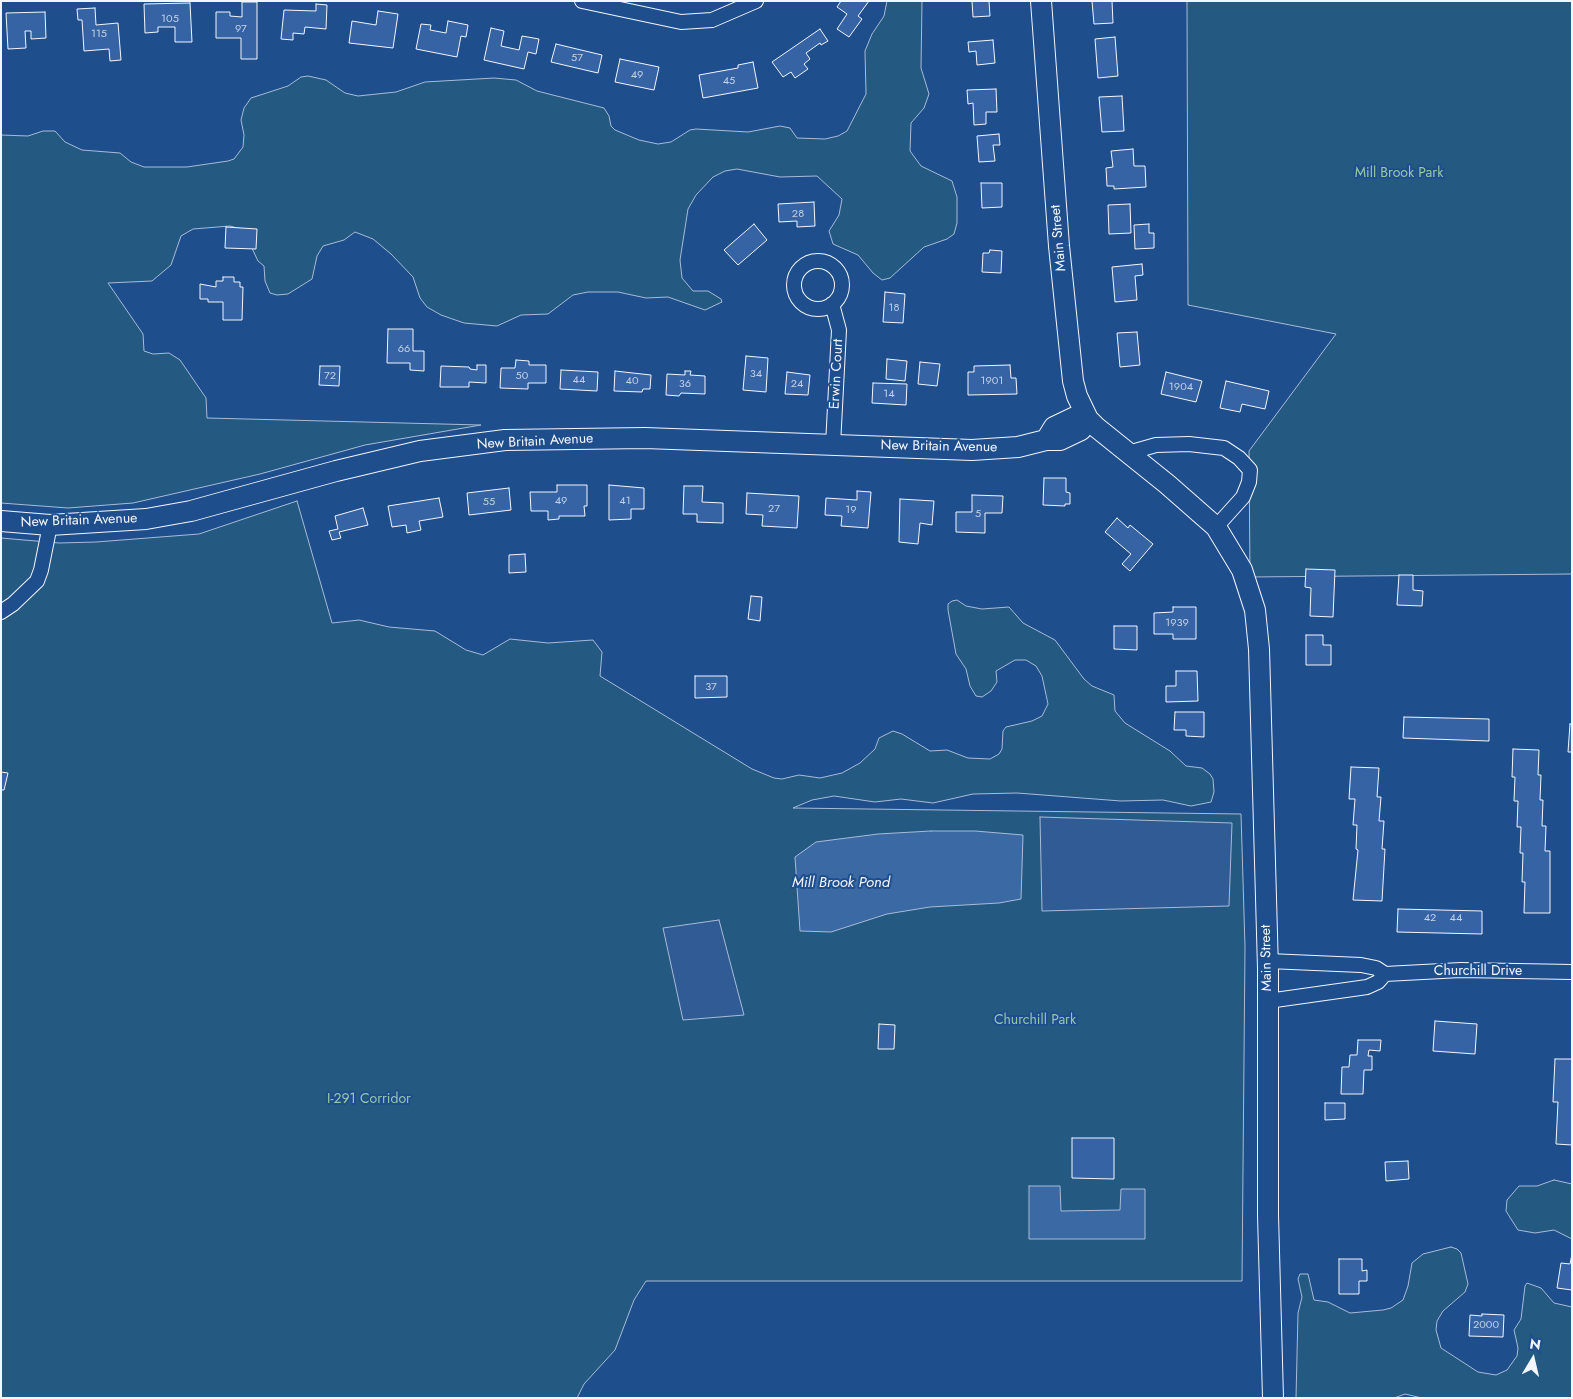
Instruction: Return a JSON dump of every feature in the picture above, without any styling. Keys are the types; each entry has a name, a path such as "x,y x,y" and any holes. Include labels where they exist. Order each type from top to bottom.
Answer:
{"main road":[{"name":"Main Street","path":"1041,1 1059,246 1073,381 1088,419 1168,484 1216,527 1242,570 1255,610 1258,628 1268,961 1268,1215 1274,1398"},
{"name":"New Britain Avenue","path":"1,521 50,525 146,518 191,510 310,477 420,451 504,440 645,438 972,450 1018,447 1046,440 1054,427 1075,417 1088,419"}],"street":[{"path":"582,1 681,22 712,20 756,1"},
{"name":"Erwin Court","path":"832,304 839,330 833,445"},
{"path":"1128,453 1156,445 1189,444 1224,448 1239,458 1250,470 1249,482 1243,497 1216,527"},
{"path":"1,612 13,604 37,581 42,570 50,525"},
{"name":"Churchill Drive","path":"1268,961 1361,964 1376,968 1385,974 1461,970 1572,972"},
{"path":"1268,1001 1367,987 1378,982 1385,974"}],"green space":[{"path":"887,1 922,1 921,68 929,94 924,108 911,123 910,151 921,166 952,181 957,197 957,223 954,234 947,239 924,247 890,278 882,280 873,273 858,255 833,244 829,231 839,215 842,199 817,176 780,177 737,169 725,171 713,177 696,195 688,209 680,260 682,278 693,291 708,291 721,299 722,302 705,310 668,297 646,298 618,292 588,292 573,295 548,314 521,315 497,326 464,323 441,315 427,307 420,298 413,277 391,254 373,239 355,232 344,240 323,246 317,256 312,279 288,294 277,295 270,293 265,281 264,266 258,261 250,244 237,228 230,226 193,229 181,236 171,265 152,281 108,283 143,334 144,351 153,354 169,353 180,360 206,398 207,418 481,425 365,445 260,474 133,503 68,508 1,503 1,135 28,136 43,131 55,131 65,142 82,150 120,153 131,162 144,167 187,167 228,161 234,159 243,147 244,135 241,120 244,108 251,98 288,86 301,77 308,76 326,80 345,93 358,96 396,92 425,82 494,78 516,80 537,91 604,108 609,116 611,126 615,130 639,140 658,144 671,142 690,130 696,129 748,132 780,126 790,128 797,138 825,139 838,136 847,131 866,94 865,51 872,34 884,16"},
{"name":"Mill Brook Park","path":"1187,1 1572,1 1572,574 1250,577 1249,451 1336,334 1188,305"},
{"path":"297,501 332,623 359,620 389,627 435,631 466,650 483,655 510,639 548,643 593,640 602,652 600,676 752,769 774,778 782,779 799,775 820,778 842,773 860,763 875,749 879,738 893,731 902,734 930,751 947,750 968,758 990,759 999,754 1002,749 1003,731 1006,727 1032,721 1042,716 1048,704 1042,676 1036,666 1026,660 1015,660 996,671 997,682 991,691 982,697 976,696 970,686 966,669 956,654 948,610 948,604 952,601 957,600 966,606 982,609 1009,607 1023,623 1055,640 1084,679 1092,686 1114,695 1115,711 1125,723 1170,751 1186,766 1202,768 1210,774 1213,779 1214,792 1211,802 1191,806 1163,800 1121,801 1017,793 973,794 933,803 901,799 875,802 834,796 812,800 793,808 1241,814 1245,947 1242,1281 646,1281 634,1300 615,1350 584,1384 577,1398 1,1398 1,538 59,543 199,534"},
{"path":"1554,1180 1572,1184 1572,1239 1554,1230 1535,1233 1518,1230 1506,1211 1507,1200 1519,1186 1537,1186"},
{"path":"1451,1247 1461,1253 1468,1284 1465,1292 1443,1311 1437,1321 1436,1330 1441,1348 1478,1372 1496,1375 1507,1370 1517,1356 1518,1348 1514,1330 1521,1319 1525,1286 1527,1283 1541,1288 1554,1303 1572,1307 1572,1398 1422,1398 1405,1394 1394,1398 1296,1398 1298,1313 1302,1297 1298,1279 1300,1274 1308,1274 1314,1300 1328,1302 1350,1313 1383,1310 1391,1308 1403,1300 1408,1286 1412,1263 1423,1254"}],"shaded area":[{"path":"1040,817 1232,823 1229,906 1042,911"},
{"path":"719,920 744,1015 683,1020 663,928"}],"water":[{"name":"Mill Brook Pond","path":"975,831 1023,835 1021,899 999,903 930,907 887,914 831,932 800,931 795,857 816,842 878,834"},
{"path":"1029,1186 1060,1186 1061,1211 1120,1210 1121,1189 1145,1189 1145,1239 1029,1239"}],"building":[{"path":"841,1 869,1 858,16 862,19 849,37 837,29 847,14 837,7"},
{"path":"972,1 989,1 990,16 973,17"},
{"path":"1092,1 1112,1 1113,23 1094,24"},
{"path":"242,2 257,2 257,59 241,59 241,38 216,38 216,12 230,12 230,16 242,17"},
{"path":"190,3 192,42 175,42 175,27 158,27 158,32 145,33 144,4"},
{"path":"316,4 327,5 326,29 305,27 304,34 293,33 293,40 281,39 284,10 316,11"},
{"path":"95,8 96,25 118,23 121,60 110,61 109,49 84,51 82,20 78,20 77,9"},
{"path":"378,11 398,14 393,48 349,43 352,21 376,25"},
{"path":"45,12 46,38 31,39 31,31 25,31 26,48 8,49 6,13"},
{"path":"448,21 468,25 466,37 461,36 457,57 416,49 421,24 431,25 430,30 446,33"},
{"path":"491,28 504,31 501,46 519,50 522,36 539,39 536,54 528,52 524,69 484,60"},
{"path":"820,29 828,41 821,45 820,43 806,53 810,59 804,64 808,69 795,78 791,72 783,77 772,62"},
{"path":"1115,37 1118,76 1098,78 1095,39"},
{"path":"993,40 995,63 977,65 976,51 969,52 968,42"},
{"path":"556,44 602,55 598,73 551,62"},
{"path":"620,59 659,67 654,90 615,82"},
{"path":"753,62 758,88 703,98 699,75 738,68 738,65"},
{"path":"996,89 997,112 986,112 986,124 974,125 973,103 968,104 967,90"},
{"path":"1122,96 1124,131 1102,132 1099,97"},
{"path":"999,134 1000,145 993,145 995,161 979,162 977,136"},
{"path":"1133,149 1134,166 1145,166 1146,187 1114,189 1114,186 1107,186 1106,168 1113,167 1111,151"},
{"path":"981,183 1002,183 1002,207 982,208"},
{"path":"814,202 815,226 797,227 797,221 779,222 778,204"},
{"path":"1130,204 1131,233 1109,234 1108,205"},
{"path":"754,224 767,240 738,265 724,250"},
{"path":"1149,224 1149,233 1154,233 1154,248 1135,249 1134,225"},
{"path":"226,227 257,229 256,249 225,248"},
{"path":"990,250 1002,251 1001,273 982,272 983,253 989,253"},
{"path":"1142,264 1143,275 1135,276 1137,300 1115,302 1112,267"},
{"path":"223,277 234,277 234,282 240,282 240,287 243,287 242,320 223,320 223,302 208,302 208,299 200,299 200,284 216,287 216,281 223,281"},
{"path":"885,292 905,294 903,323 883,322"},
{"path":"388,329 413,329 413,351 424,351 424,371 410,370 410,363 387,363"},
{"path":"1137,332 1140,365 1120,367 1117,333"},
{"path":"746,356 768,358 766,392 743,390"},
{"path":"887,359 907,361 905,381 886,379"},
{"path":"516,360 529,361 529,365 546,365 546,383 528,383 528,389 500,388 501,368 515,368"},
{"path":"920,362 940,364 937,386 918,384"},
{"path":"477,365 486,365 486,383 469,382 469,387 440,387 441,366 469,367 470,369 477,370"},
{"path":"1010,365 1011,378 1016,378 1017,394 968,395 968,372 974,372 974,366"},
{"path":"320,366 340,366 339,386 319,385"},
{"path":"561,370 598,372 597,391 560,389"},
{"path":"615,371 651,375 650,389 643,389 642,392 614,391"},
{"path":"685,371 691,371 690,375 705,376 705,394 681,393 679,396 666,395 667,374 685,375"},
{"path":"787,372 810,375 808,395 785,394"},
{"path":"1166,372 1202,381 1196,402 1161,394"},
{"path":"1226,381 1269,391 1265,409 1242,404 1240,412 1220,408"},
{"path":"873,383 907,384 906,405 872,403"},
{"path":"1044,478 1066,478 1066,492 1070,493 1070,504 1065,504 1065,506 1043,505"},
{"path":"557,485 587,485 587,506 584,506 585,516 559,516 559,519 548,520 548,511 531,511 530,492 557,492"},
{"path":"609,485 644,488 644,509 631,509 631,519 609,520"},
{"path":"684,486 703,486 702,502 723,503 723,523 697,522 697,514 683,514"},
{"path":"509,488 511,510 469,515 467,493"},
{"path":"857,491 871,492 868,528 841,526 842,516 825,515 826,498 857,500"},
{"path":"747,493 799,496 797,528 762,526 763,515 746,514"},
{"path":"972,495 1003,496 1002,513 985,513 985,533 956,532 956,512 972,512"},
{"path":"439,498 443,517 419,521 421,530 407,533 406,525 392,527 388,506"},
{"path":"900,499 934,501 932,525 920,523 918,544 899,542"},
{"path":"363,508 368,525 339,532 341,538 332,540 329,531 338,529 335,516"},
{"path":"1117,518 1128,528 1130,525 1153,544 1130,571 1122,564 1131,554 1105,532"},
{"path":"525,554 526,572 509,573 509,555"},
{"path":"1306,569 1335,570 1333,617 1310,616 1311,588 1305,587"},
{"path":"1399,575 1413,575 1413,590 1423,591 1422,606 1397,605"},
{"path":"751,596 762,597 760,621 748,619"},
{"path":"1173,607 1196,607 1196,639 1173,639 1173,634 1154,634 1154,613 1173,612"},
{"path":"1114,626 1137,626 1137,650 1114,649"},
{"path":"1306,635 1323,635 1323,645 1331,645 1331,665 1306,665"},
{"path":"1176,671 1197,671 1198,701 1166,702 1166,686 1176,686"},
{"path":"695,676 727,676 727,697 695,698"},
{"path":"1175,712 1204,712 1204,737 1186,736 1186,730 1174,730"},
{"path":"1404,717 1489,719 1489,741 1403,738"},
{"path":"1570,724 1572,724 1572,752 1568,752"},
{"path":"1513,749 1539,750 1540,800 1543,800 1542,826 1546,826 1545,851 1550,851 1550,913 1524,913 1525,882 1522,882 1523,853 1520,853 1521,827 1517,827 1518,801 1514,801 1515,777 1512,777"},
{"path":"1351,767 1379,768 1377,797 1381,797 1379,821 1384,821 1382,849 1385,849 1382,901 1353,900 1358,850 1356,849 1357,825 1353,825 1355,799 1349,799"},
{"path":"1,772 8,773 4,790 1,790"},
{"path":"1398,909 1482,911 1482,934 1397,932"},
{"path":"1435,1021 1477,1024 1475,1054 1433,1051"},
{"path":"879,1024 895,1025 894,1049 878,1049"},
{"path":"1358,1040 1381,1040 1380,1051 1369,1050 1368,1056 1372,1056 1372,1070 1364,1070 1363,1094 1341,1094 1342,1067 1349,1067 1350,1055 1357,1055"},
{"path":"1555,1059 1572,1059 1572,1145 1556,1144 1558,1102 1553,1102"},
{"path":"1325,1103 1345,1103 1345,1119 1325,1120"},
{"path":"1072,1138 1114,1138 1114,1179 1072,1178"},
{"path":"1408,1161 1409,1179 1386,1181 1385,1162"},
{"path":"1572,1254 1572,1290 1557,1288 1561,1263 1570,1264"},
{"path":"1339,1259 1362,1259 1362,1271 1367,1270 1367,1281 1359,1281 1359,1294 1339,1294"},
{"path":"1482,1314 1504,1315 1503,1337 1469,1336 1470,1315 1482,1316"}],"park label":[{"name":"Churchill Park","path":"1035,1021"},
{"name":"I-291 Corridor","path":"369,1100"}]}
